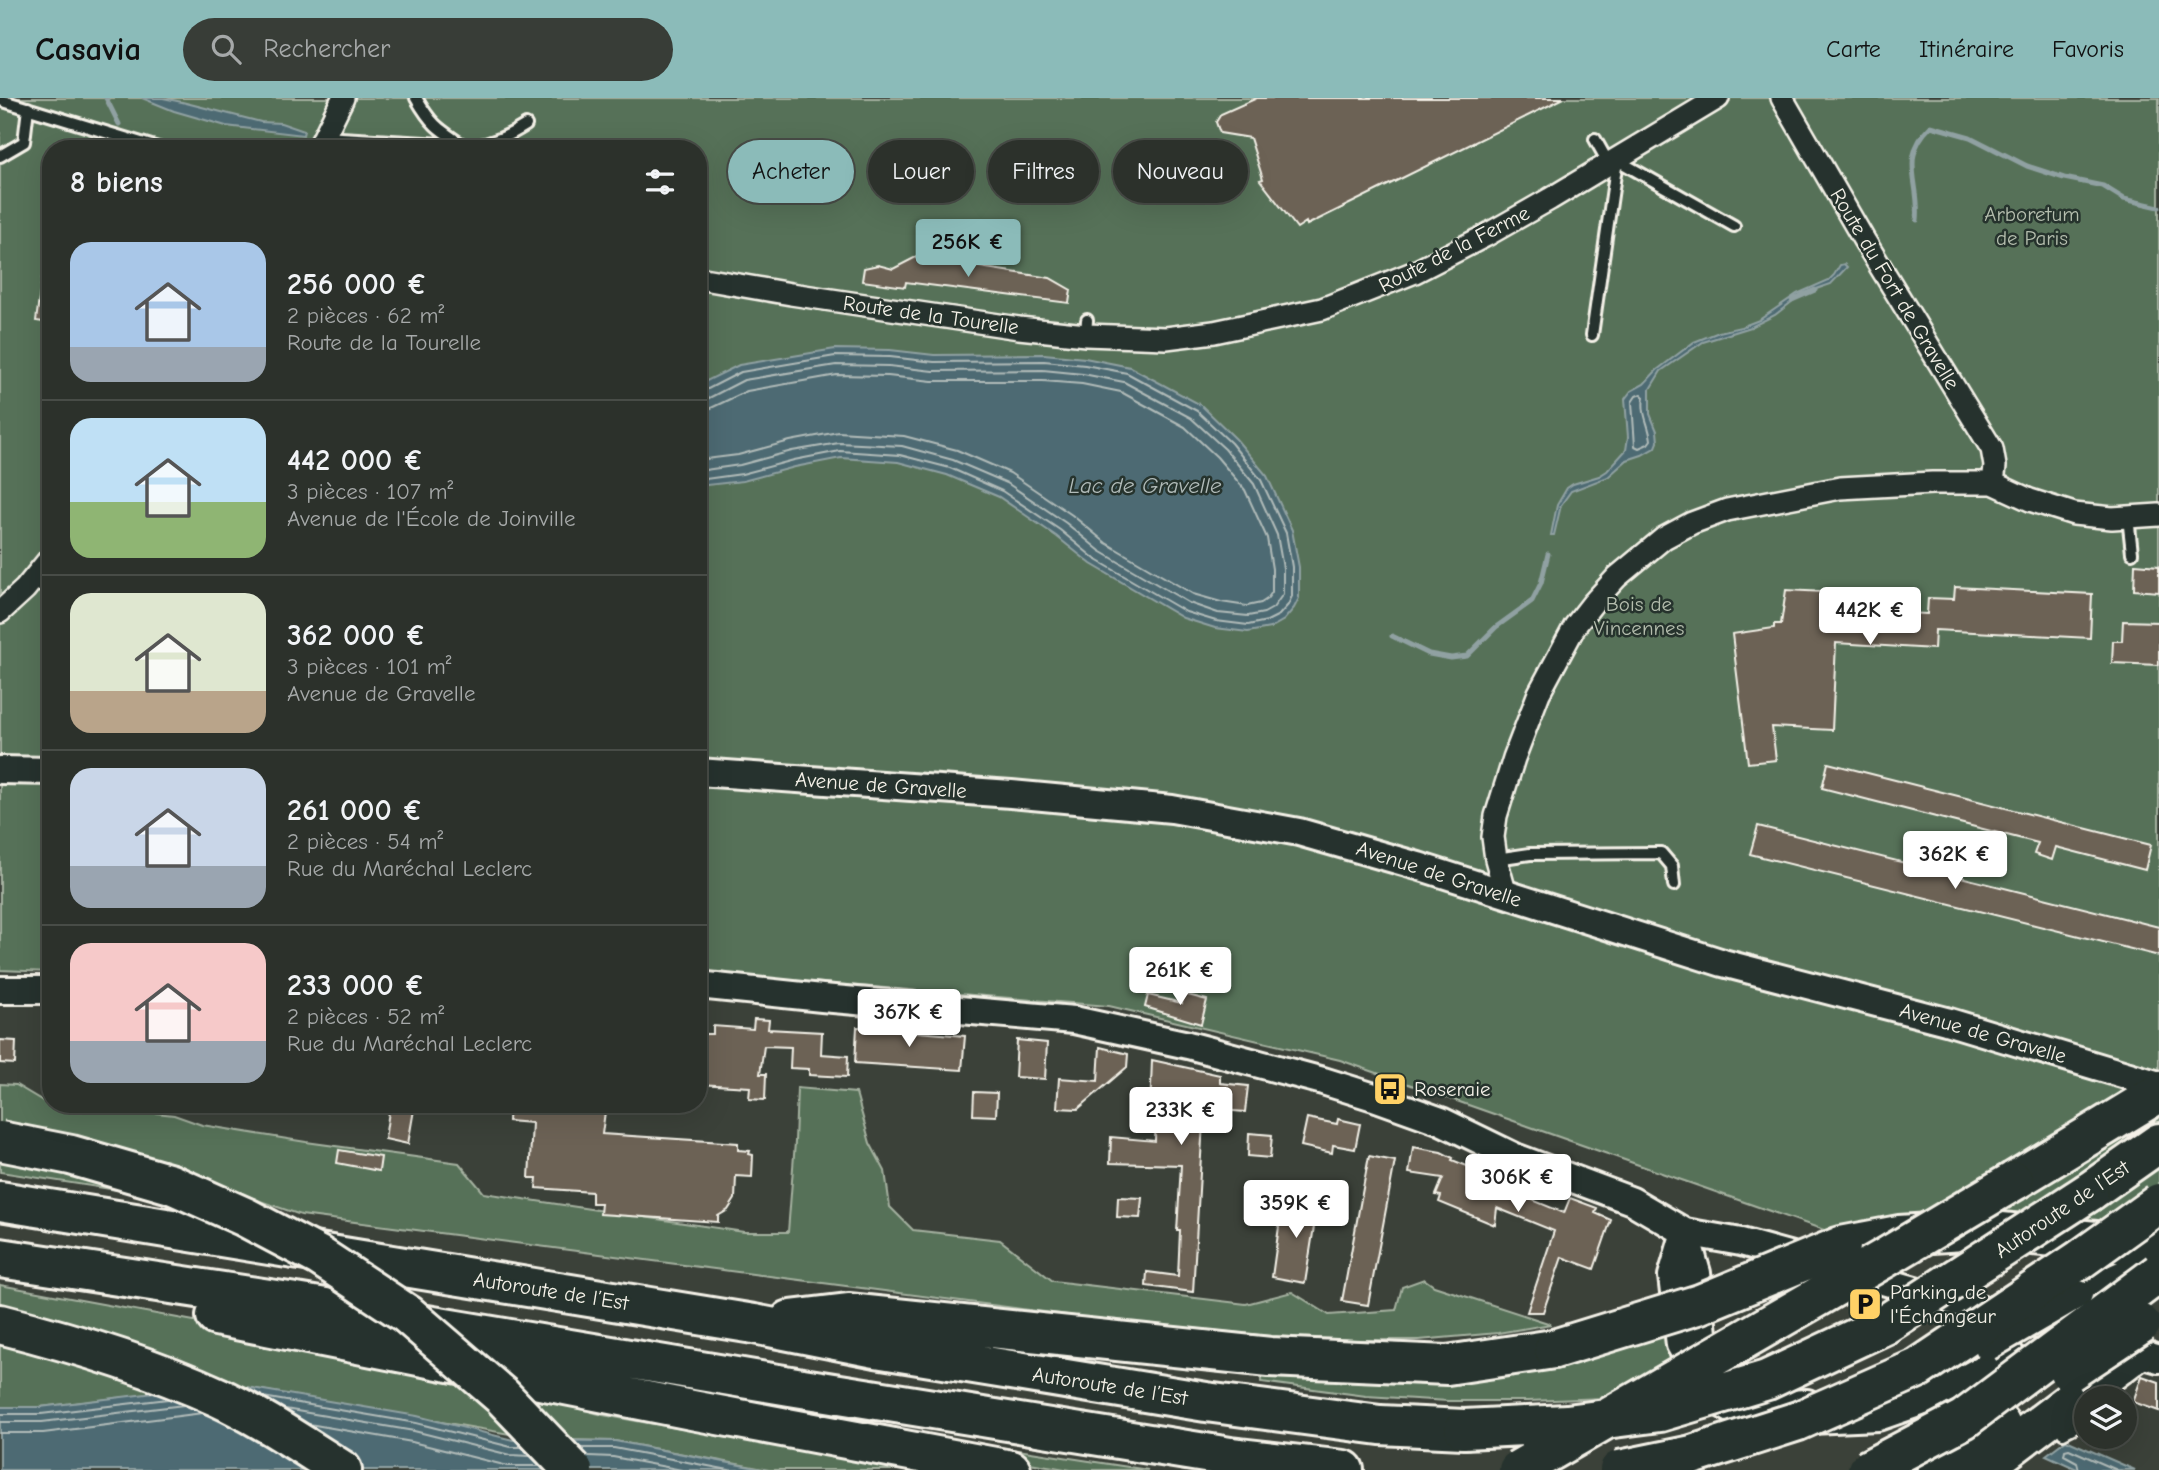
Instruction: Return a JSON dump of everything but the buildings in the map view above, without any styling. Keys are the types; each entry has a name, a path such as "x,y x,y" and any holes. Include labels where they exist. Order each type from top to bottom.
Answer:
{"highway":[{"path":"1518,1470 2014,1181 2151,1085"},
{"path":"0,1141 71,1155 171,1184 244,1217 319,1256 407,1314 502,1395 573,1470"},
{"name":"Autoroute de l’Est","path":"0,1201 754,1324 876,1348 1206,1402 1380,1425 1464,1429 1567,1424 1660,1412 1767,1380 1884,1325 2089,1192 2159,1143"},
{"path":"1619,1470 1692,1455 1798,1421 1918,1368 2081,1259 2159,1203"},
{"path":"754,1324 848,1313 1270,1357 1447,1365 1554,1349 1700,1304 1841,1246 1899,1235 1980,1230 2159,1247"},
{"path":"0,1258 310,1305 1216,1455 1344,1470"},
{"path":"0,1267 16,1276 1011,1470"},
{"path":"1867,1470 1964,1419 2159,1273"},
{"path":"0,1324 138,1363 220,1398 342,1470"},
{"path":"1937,1470 2069,1372 2149,1337"},
{"path":"1980,1470 2108,1379 2149,1337"}],"street":[{"path":"322,140 342,98"},
{"name":"Route de la Ferme","path":"1166,338 1214,332 1322,309 1415,272 1485,236 1718,98"},
{"name":"Route du Fort de Gravelle","path":"1783,98 1864,240 1992,449 1995,466 1993,483"},
{"name":"Route de la Tourelle","path":"707,279 950,319 1086,327 1166,338"},
{"path":"1506,895 1493,837 1503,790 1529,716 1575,626 1617,577 1664,538 1692,523 1727,510 1840,488 1932,483 1993,483 2030,500 2074,514 2112,518 2159,515"},
{"path":"0,612 25,589 42,568"},
{"path":"0,770 42,771"},
{"name":"Avenue de Gravelle","path":"707,773 1011,794 1202,813 1311,835 1419,866 1723,963 1946,1021 2151,1085"},
{"path":"707,986 1074,1020 1188,1045 1323,1081 1441,1121 1515,1157 1632,1201 1685,1232 1741,1242 1880,1280 2149,1337"},
{"path":"0,990 42,990"},
{"path":"1685,1232 1698,1273 1703,1334 1727,1373 1752,1395 1787,1404 1881,1398 1921,1384 1999,1351 2134,1269 2159,1265"},
{"path":"2086,1300 2159,1287"}],"lane":[{"path":"416,98 428,119 454,140"},
{"path":"0,100 132,140"},
{"path":"0,156 24,142 28,108"},
{"path":"498,140 526,125"},
{"path":"1595,139 1613,162 1734,226"},
{"path":"1592,335 1613,162"},
{"path":"2129,517 2132,553"},
{"path":"25,589 42,584"},
{"path":"1496,859 1530,854 1661,853 1672,866 1674,885"},
{"path":"1865,1304 1880,1280"},
{"path":"2063,1433 2074,1427"}],"green space":[{"name":"Bois de Vincennes","path":"0,98 2159,98 2159,1250 1824,1230 1340,1060 1109,1006 707,974 707,140 42,140 42,972 0,970"},
{"path":"0,1084 16,1085 42,1100 42,1113 174,1115 202,1125 459,1163 484,1193 744,1232 788,1232 797,1088 856,1093 870,1143 885,1171 890,1207 913,1230 1000,1240 1053,1281 1246,1304 1292,1292 1329,1315 1396,1310 1402,1287 1424,1279 1434,1286 1551,1324 1498,1333 1419,1340 1355,1340 1271,1336 1106,1320 301,1215 163,1162 55,1132 0,1123"},
{"path":"0,1154 175,1199 0,1172"},
{"path":"0,1285 452,1369 526,1437 228,1384 0,1309"},
{"path":"1667,1325 1675,1357 1605,1398 1448,1401 1366,1396 1261,1382 1262,1366"},
{"path":"0,1343 124,1377 161,1393 40,1407 0,1407"},
{"path":"524,1394 603,1415 914,1470 769,1470 615,1441 567,1440"},
{"path":"776,1413 1148,1470 1071,1470 769,1419"}],"water":[{"path":"142,98 163,98 261,122 281,123 304,131 303,135 226,126 174,111"},
{"path":"1840,265 1847,267 1831,284 1802,294 1775,315 1751,327 1703,342 1661,371 1650,389 1650,414 1657,431 1656,447 1627,460 1608,477 1571,491 1561,505 1554,535 1551,535 1557,505 1567,488 1607,471 1626,450 1628,437 1625,399 1631,391 1644,384 1657,370 1694,342 1759,320 1797,294 1829,280"},
{"name":"Lac de Gravelle","path":"835,349 890,350 934,355 1044,354 1085,358 1130,367 1201,405 1236,439 1267,476 1292,530 1299,567 1299,598 1284,620 1270,628 1248,632 1215,628 1183,618 1091,564 999,497 947,475 898,462 841,458 743,481 707,485 707,381 739,365"},
{"path":"228,1384 417,1416 513,1440 615,1441 766,1470 0,1470 0,1407 40,1407"},
{"path":"2066,1440 2074,1443 2074,1449 2087,1449 2135,1470 2079,1470 2046,1455"}],"waterway":[{"path":"106,98 119,124"},
{"path":"1917,220 1913,160 1915,149 1931,126 1970,137 2027,166 2064,178 2103,186 2124,199 2159,207"},
{"path":"1792,300 1815,290"},
{"path":"1392,636 1429,654 1451,658 1467,656 1496,627 1532,601 1541,583 1548,554"}],"place":[{"name":"Roseraie","path":"1390,1089"},
{"name":"Parking de l'Échangeur","path":"1865,1304"}],"park label":[{"name":"Arboretum de Paris","path":"2032,226"}]}
